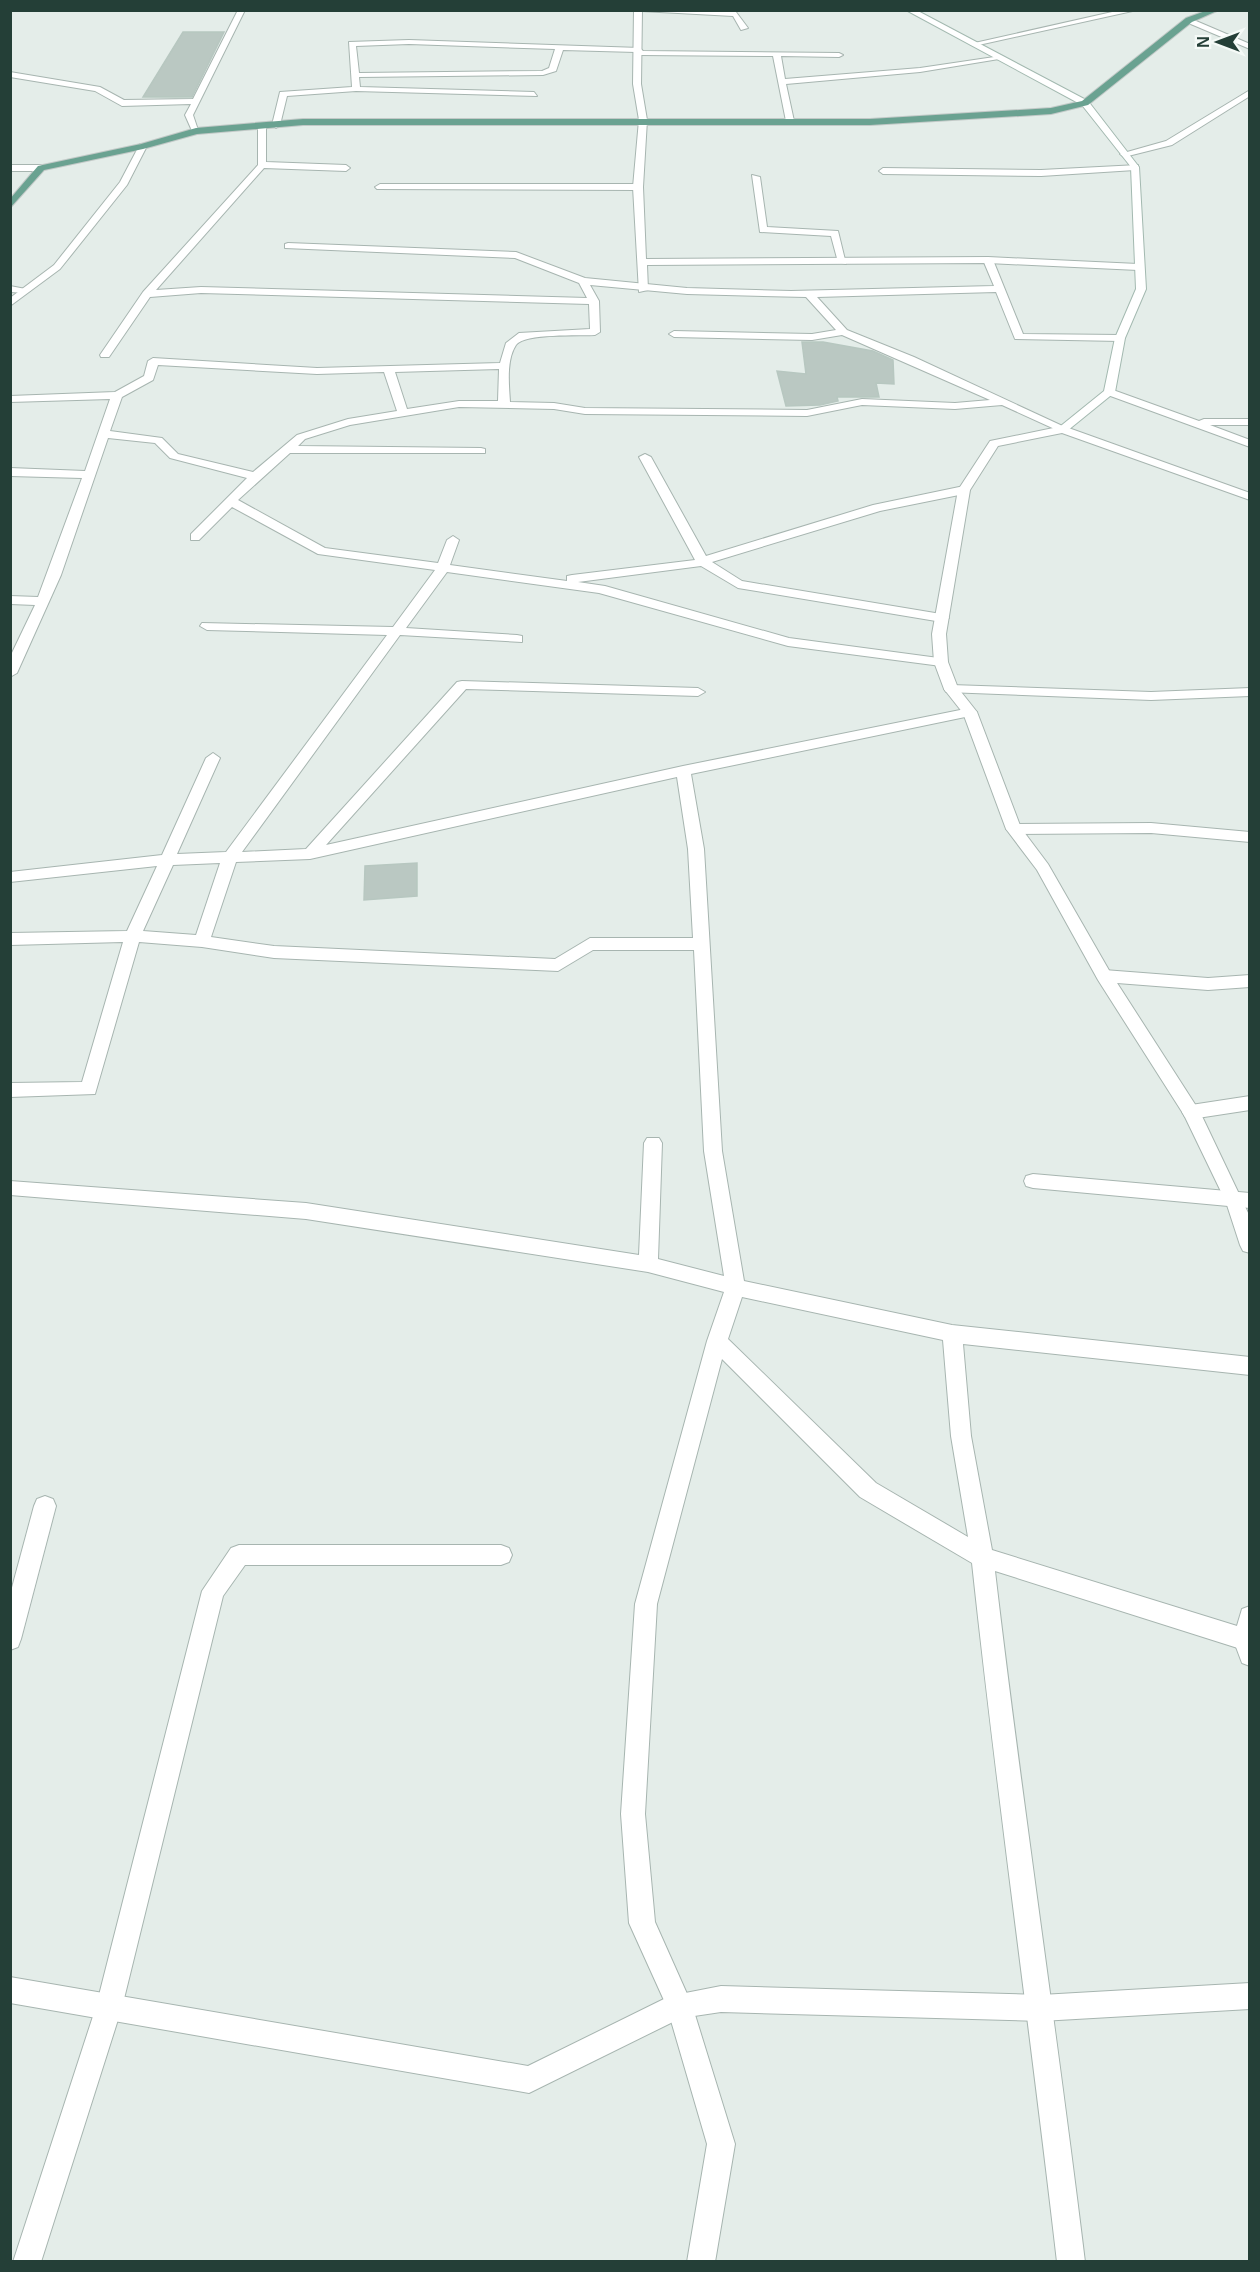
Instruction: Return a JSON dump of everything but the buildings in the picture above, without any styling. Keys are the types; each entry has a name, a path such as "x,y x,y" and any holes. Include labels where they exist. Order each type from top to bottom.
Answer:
{"main road":[{"path":"10,205 41,168 143,146 196,131 276,125 643,120 870,122 1039,112 1085,103 1189,20 1216,11"}],"street":[{"path":"196,131 189,115 194,101 242,10"},
{"path":"626,10 736,14 744,28"},
{"path":"909,10 1085,103 1135,167 1137,267 1141,289 1120,338 1109,392 1063,429 994,443 964,490 939,634 941,662 951,689 970,712 1014,829 1043,868 1104,976 1191,1112 1242,1201 1250,1245"},
{"path":"974,44 1134,10"},
{"path":"639,11 640,51 637,84 643,120 638,187 643,290"},
{"path":"1189,20 1250,47"},
{"path":"356,89 352,44 409,42 640,51 838,54"},
{"path":"355,75 543,73 553,69 560,47"},
{"path":"777,54 790,121"},
{"path":"781,82 920,70 1001,58"},
{"path":"10,74 98,89 122,103 194,101"},
{"path":"276,125 283,94 356,89 534,94"},
{"path":"1124,154 1169,143 1250,92"},
{"path":"105,355 147,294 262,165 262,126"},
{"path":"10,303 57,267 124,183 143,146"},
{"path":"262,165 346,168"},
{"path":"883,171 1041,173 1135,167"},
{"path":"10,168 41,168"},
{"path":"755,177 763,230 835,233 843,262"},
{"path":"380,187 638,187"},
{"path":"288,246 516,255 583,281 643,290 810,295 1000,290"},
{"path":"642,262 988,260 1137,267"},
{"path":"988,260 1019,338 1120,338"},
{"path":"504,405 504,366 511,343 523,335 595,332 594,301 583,281"},
{"path":"10,289 26,290"},
{"path":"147,294 201,290 594,301"},
{"path":"810,295 843,332 1063,429 1250,497"},
{"path":"674,334 812,337 843,332"},
{"path":"10,399 117,395 149,378 153,362 317,371 504,366"},
{"path":"389,370 403,413"},
{"path":"1109,392 1250,444"},
{"path":"10,672 44,601 91,475 117,395"},
{"path":"195,537 255,476 301,437 348,422 459,404 554,406 585,411 807,413 862,402 955,406 1004,402"},
{"path":"1191,422 1250,422"},
{"path":"104,434 158,440 174,456 255,476"},
{"path":"287,448 481,451"},
{"path":"645,457 703,562 738,585 942,618"},
{"path":"10,472 91,475"},
{"path":"548,582 703,562 877,508 964,490"},
{"path":"230,501 322,551 600,589 788,642 941,662"},
{"path":"202,941 229,859 443,567 453,540"},
{"path":"10,600 44,601"},
{"path":"207,626 396,632 517,639"},
{"path":"310,854 462,685 698,692"},
{"path":"951,689 1151,696 1250,692"},
{"path":"10,877 167,860 310,854 683,771 970,712"},
{"path":"10,1090 89,1089 133,936 213,758"},
{"path":"683,771 696,849 713,1151 735,1287 717,1341 646,1604 634,1802 642,1923 680,2005 721,2144 701,2262"},
{"path":"1014,829 1151,828 1250,837"},
{"path":"10,939 133,936 202,941 274,952 558,965 590,944 702,944"},
{"path":"1104,976 1208,984 1250,981"},
{"path":"1191,1112 1250,1103"},
{"path":"648,1264 653,1143"},
{"path":"1033,1181 1242,1201"},
{"path":"10,1188 306,1211 648,1264 735,1287 952,1334 1250,1366"},
{"path":"952,1334 961,1436 982,1557 1008,1786 1041,2008 1071,2262"},
{"path":"717,1341 868,1490 982,1557 1248,1637"},
{"path":"10,1639 45,1506"},
{"path":"27,2262 109,2007 213,1591 239,1554 501,1554"},
{"path":"10,1990 529,2080 680,2005 721,1999 1041,2008 1250,1996"}]}
